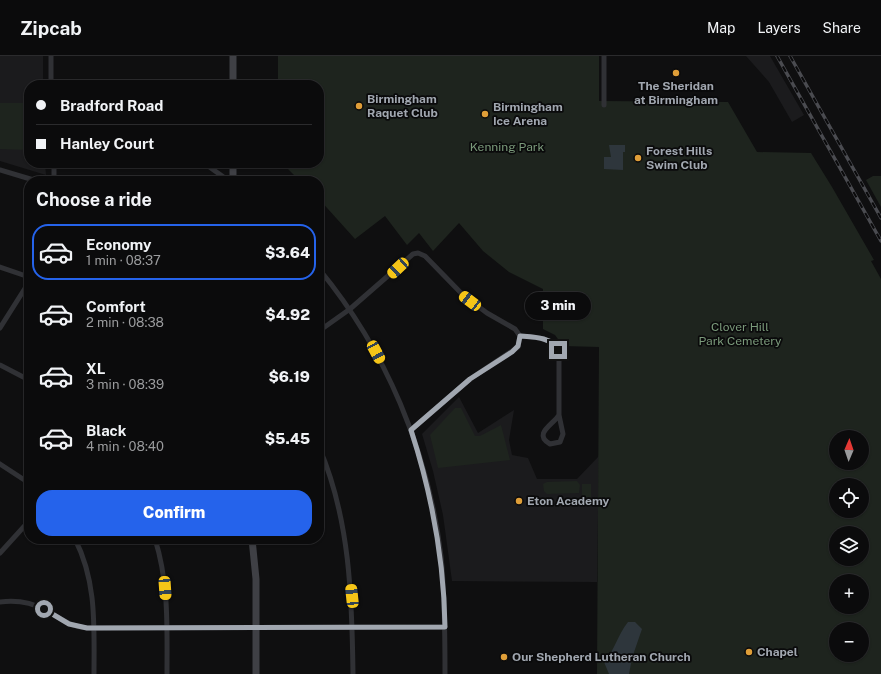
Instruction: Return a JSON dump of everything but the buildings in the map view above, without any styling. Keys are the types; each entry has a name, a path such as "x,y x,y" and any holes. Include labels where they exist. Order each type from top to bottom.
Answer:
{"street":[{"path":"51,56 52,80"},
{"path":"233,56 233,80"},
{"path":"604,56 604,105"},
{"path":"211,168 222,176"},
{"path":"0,170 24,177"},
{"path":"324,327 350,309 413,254 418,252 425,256 463,295 515,329 519,334 548,340 557,347 560,358 559,414 562,437 560,442 550,444 544,439 544,432 556,420 559,414"},
{"path":"0,267 24,275"},
{"path":"324,275 350,309 381,362 411,430 428,483 437,528 443,578 445,674"},
{"path":"0,328 24,290"},
{"path":"411,430 470,379 512,352 518,346 519,334"},
{"path":"0,365 24,377"},
{"path":"324,462 345,535 352,596 352,674"},
{"path":"0,464 24,480"},
{"path":"0,553 24,527"},
{"path":"77,544 90,579 94,628 94,674"},
{"path":"156,544 164,575 167,628 167,674"},
{"path":"252,544 256,579 256,674"},
{"path":"0,602 27,603 44,609 69,624 94,628 445,627"}],"shaded area":[{"path":"0,56 43,56 43,80 24,80 24,168 45,168 46,175 0,161"},
{"path":"746,56 770,56 804,115 792,122 769,82"},
{"path":"609,145 625,145 625,152 623,152 623,170 604,169 604,157 611,157"},
{"name":"Eton Academy","path":"459,397 478,433 514,410 509,440 512,455 528,458 537,479 577,479 599,456 597,582 452,581 443,515 433,471 422,434"},
{"path":"628,622 635,622 642,629 632,658 629,674 609,674 604,662"}],"green space":[{"name":"Clover Hill Park Cemetery","path":"278,56 599,56 599,101 728,102 757,152 811,153 874,260 871,261 881,279 881,674 597,674 599,347 563,346 555,335 543,329 543,289 509,272 483,251 459,223 433,251 419,233 407,245 385,216 355,239 324,205 324,176 295,176 287,168 324,168 324,80 278,80"},
{"path":"0,103 24,103 24,150 0,149"},
{"path":"873,176 881,176 881,207 866,180"},
{"path":"455,408 461,408 475,436 480,436 501,425 510,460 438,468 430,435"},
{"path":"577,481 580,485 579,493 547,494 544,491 543,484 547,482"},
{"path":"582,484 591,484 591,497 582,497"}],"railway":[{"path":"777,56 881,241"},
{"path":"790,56 881,218"}],"place":[{"name":"The Sheridan at Birmingham","path":"676,73"},
{"name":"Birmingham Raquet Club","path":"359,106"},
{"name":"Birmingham Ice Arena","path":"485,114"},
{"name":"Forest Hills Swim Club","path":"638,158"},
{"name":"Eton Academy","path":"519,501"},
{"name":"Chapel","path":"749,652"},
{"name":"Our Shepherd Lutheran Church","path":"504,657"}],"route":[{"path":"44,609 64,622 74,626 87,628 445,627 443,578 437,528 428,483 411,430 442,401 470,379 512,352 518,346 520,336 548,340 555,344 558,350"}],"park label":[{"name":"Kenning Park","path":"507,147"}]}
